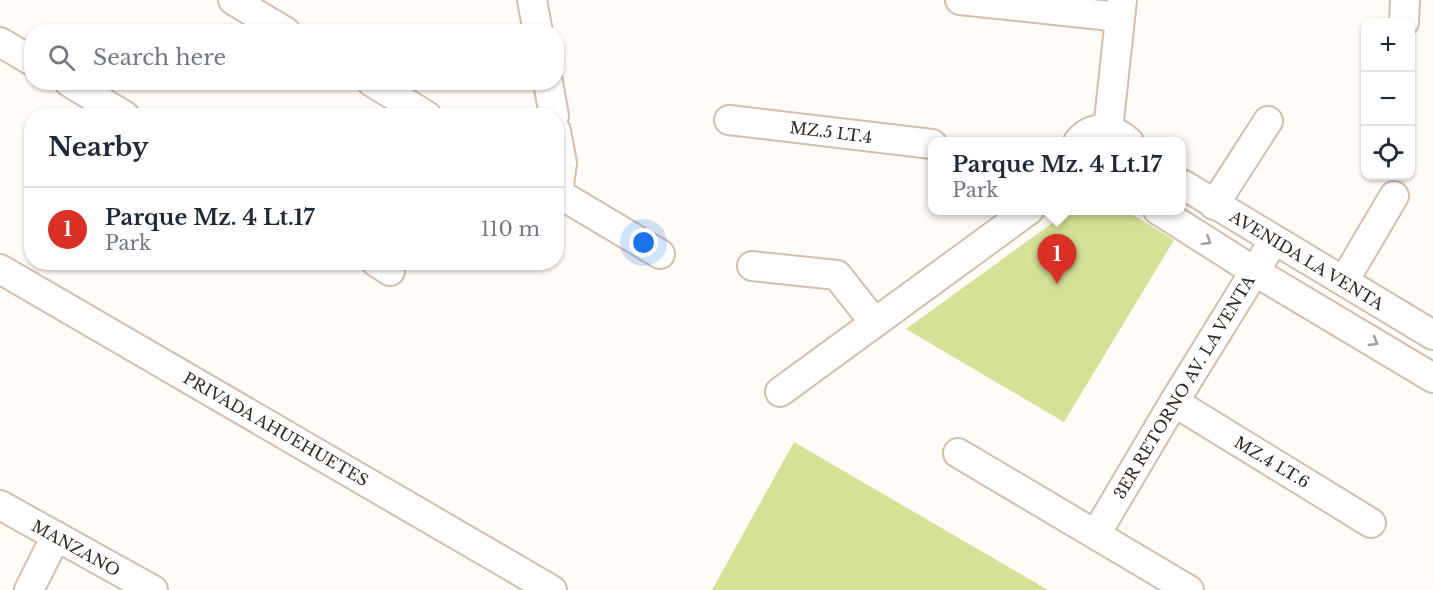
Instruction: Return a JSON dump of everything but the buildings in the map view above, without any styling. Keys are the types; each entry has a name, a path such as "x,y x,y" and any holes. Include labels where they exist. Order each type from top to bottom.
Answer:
{"street":[{"path":"233,0 273,24"},
{"path":"532,0 536,24"},
{"path":"960,0 1121,8 1118,135 1093,131 1082,137"},
{"path":"1404,18 1405,0"},
{"path":"0,42 24,56"},
{"path":"82,90 112,108"},
{"path":"385,90 415,108"},
{"path":"549,90 553,108"},
{"name":"MZ.5 LT.4","path":"729,120 928,143"},
{"path":"1215,205 1268,121"},
{"name":"AVENIDA LA VENTA","path":"1186,187 1433,335"},
{"path":"564,196 660,254"},
{"path":"1344,281 1394,196"},
{"path":"780,392 874,322 1001,221 1016,215"},
{"path":"1166,215 1254,271 1433,378"},
{"name":"3ER RETORNO AV. LA VENTA","path":"1095,534 1274,240"},
{"path":"752,266 837,275 874,322"},
{"name":"PRIVADA AHUEHUETES","path":"0,269 552,590"},
{"name":"MZ.4 LT.6","path":"1174,402 1371,522"},
{"path":"958,453 1189,590"},
{"name":"MANZANO","path":"0,505 153,590"},
{"path":"29,590 56,536"}],"green space":[{"path":"1063,215 1133,215 1174,240 1064,422 906,329"},
{"path":"794,442 1048,590 712,590"}],"place":[{"name":"Parque Mz. 4 Lt.17","path":"1057,284"}]}
